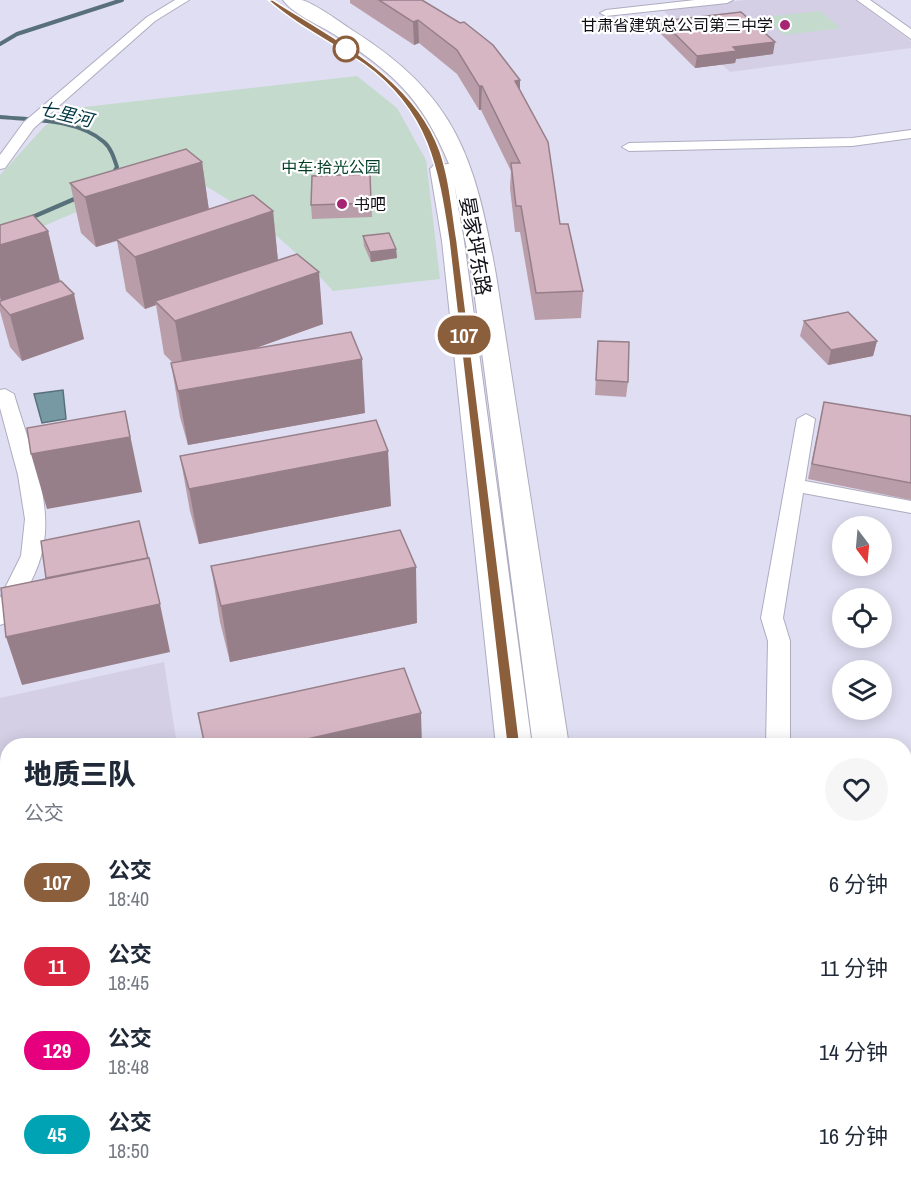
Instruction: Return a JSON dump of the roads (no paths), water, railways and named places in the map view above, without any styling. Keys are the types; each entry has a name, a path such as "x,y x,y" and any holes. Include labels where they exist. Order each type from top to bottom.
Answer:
{"highway":[{"name":"晏家坪东路","path":"271,0 368,64 399,81 435,148 443,176 513,738"},
{"name":"晏家坪东路","path":"291,0 367,49 441,123 454,147 463,175 477,240 550,738"}],"street":[{"path":"0,165 29,125 151,19 183,0"},
{"path":"606,13 727,0"},
{"path":"863,0 911,35"},
{"path":"629,147 852,142 911,134"},
{"path":"0,617 32,554 34,518 29,487 5,394"},
{"path":"778,738 780,641 772,618 806,419"},
{"path":"795,485 911,507"}],"water":[{"path":"63,390 66,419 42,423 34,394"}],"waterway":[{"name":"七里河","path":"0,44 17,34 122,0"},
{"name":"七里河","path":"0,117 55,122 93,134 106,144 112,153 117,167 112,175"},
{"name":"七里河","path":"28,219 79,197"}],"place":[{"name":"甘肃省建筑总公司第三中学","path":"785,25"},
{"name":"书吧","path":"342,204"}],"park label":[{"name":"中车·拾光公园","path":"331,167"}]}
